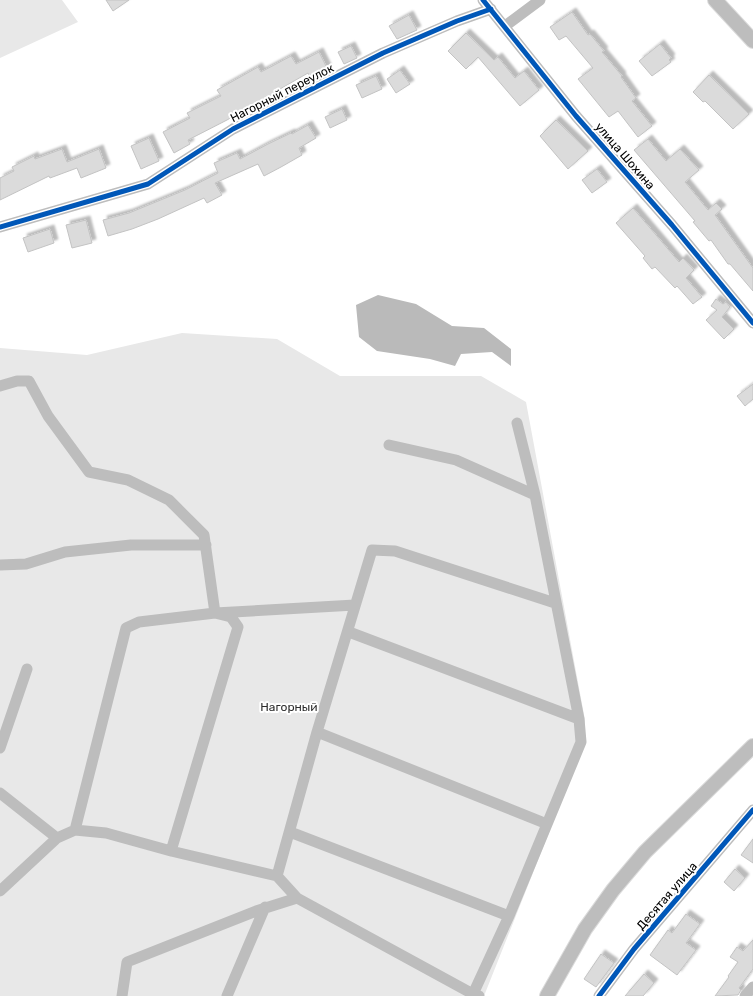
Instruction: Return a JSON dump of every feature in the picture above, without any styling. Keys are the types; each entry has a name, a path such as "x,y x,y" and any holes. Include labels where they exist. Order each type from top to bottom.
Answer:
{"main road":[{"path":"715,0 753,41"},
{"path":"547,996 585,929 612,890 645,852 753,746"}],"street":[{"path":"505,26 540,0"},
{"name":"улица Шохина","path":"487,4 576,116 672,224 753,323"},
{"name":"Нагорный переулок","path":"0,227 148,184 233,129 384,53 457,21 487,4"},
{"path":"0,386 17,382 29,382 48,416 89,472 128,480 169,500 204,535 215,613"},
{"path":"0,891 57,838 75,830 106,832 172,851 277,876 297,898 475,995 581,742 579,719 535,495 517,423"},
{"path":"389,445 456,460 535,495"},
{"path":"0,565 26,564 65,552 131,544 206,545"},
{"path":"277,876 372,550 394,551 555,603"},
{"path":"75,830 126,628 139,622 215,613 355,606"},
{"path":"172,851 238,627 231,617 215,613"},
{"path":"349,632 579,719"},
{"path":"0,748 27,668"},
{"path":"318,732 547,824"},
{"path":"0,793 57,838"},
{"name":"Десятая улица","path":"598,996 634,949 753,810"},
{"path":"290,832 509,916"},
{"path":"122,996 127,962 265,907 297,898"},
{"path":"227,996 265,907"},
{"path":"745,996 753,987"}],"green space":[{"path":"0,0 62,0 78,22 0,58"},
{"name":"Нагорный","path":"182,333 277,339 340,376 481,376 526,402 585,720 585,742 484,996 0,996 0,348 87,355"}],"shaded area":[{"path":"378,295 416,304 452,326 484,328 511,349 511,366 492,352 461,354 455,366 430,359 377,351 359,337 356,305"}],"building":[{"path":"106,0 129,0 113,11"},
{"path":"572,12 588,35 590,34 622,76 636,98 632,101 652,126 638,137 618,111 609,117 578,79 593,68 566,36 559,40 550,27"},
{"path":"409,15 417,30 397,39 389,26"},
{"path":"466,33 494,60 498,57 515,78 524,71 539,90 520,106 478,57 466,69 448,51"},
{"path":"660,44 671,58 669,60 671,62 652,76 639,61"},
{"path":"351,46 357,58 344,64 338,52"},
{"path":"319,52 327,68 310,77 308,73 273,93 275,96 256,107 254,104 188,140 190,144 174,153 163,132 190,118 187,113 221,96 217,90 258,67 261,72 291,56 296,64"},
{"path":"400,70 410,84 396,93 387,79"},
{"path":"709,75 749,114 733,129 705,101 703,102 693,92"},
{"path":"376,76 382,89 362,98 356,85"},
{"path":"342,109 347,120 330,128 325,117"},
{"path":"556,120 588,151 568,169 540,136"},
{"path":"308,125 316,138 299,148 302,155 281,167 264,176 258,164 215,183 222,195 207,203 204,198 158,219 108,236 103,220 129,213 185,190 218,173 214,163 237,153 240,159"},
{"path":"149,138 159,161 141,169 131,146"},
{"path":"648,139 666,161 680,149 699,170 685,182 708,210 716,203 722,209 715,215 753,268 753,291 728,264 711,240 709,241 693,222 695,221 634,150"},
{"path":"62,149 67,162 99,149 106,168 81,178 77,168 50,178 49,176 0,200 0,178 14,171 12,167 34,156 35,159"},
{"path":"597,169 607,182 592,193 582,180"},
{"path":"633,208 679,262 683,258 694,270 686,278 702,297 693,304 677,286 675,288 655,267 652,269 643,258 645,256 616,223"},
{"path":"86,220 92,243 72,248 66,225"},
{"path":"50,229 54,243 28,252 23,238"},
{"path":"716,299 723,304 726,302 730,307 722,317 734,329 724,339 706,320 717,310 711,306"},
{"path":"753,384 753,399 745,406 737,396"},
{"path":"753,839 753,863 741,855"},
{"path":"735,869 745,878 734,891 724,882"},
{"path":"686,914 700,924 686,943 696,950 677,975 650,955 668,930 672,933"},
{"path":"753,940 753,969 739,988 741,990 738,995 715,996 738,962 730,957 737,947 743,951"},
{"path":"601,954 614,963 596,987 584,979"},
{"path":"644,974 654,983 643,996 625,996"}],"cycle path":[{"path":"483,0 576,116 672,225 753,323"},
{"path":"0,227 148,184 233,129 383,53 457,21 491,9"},
{"path":"599,996 634,949 753,810"}]}
